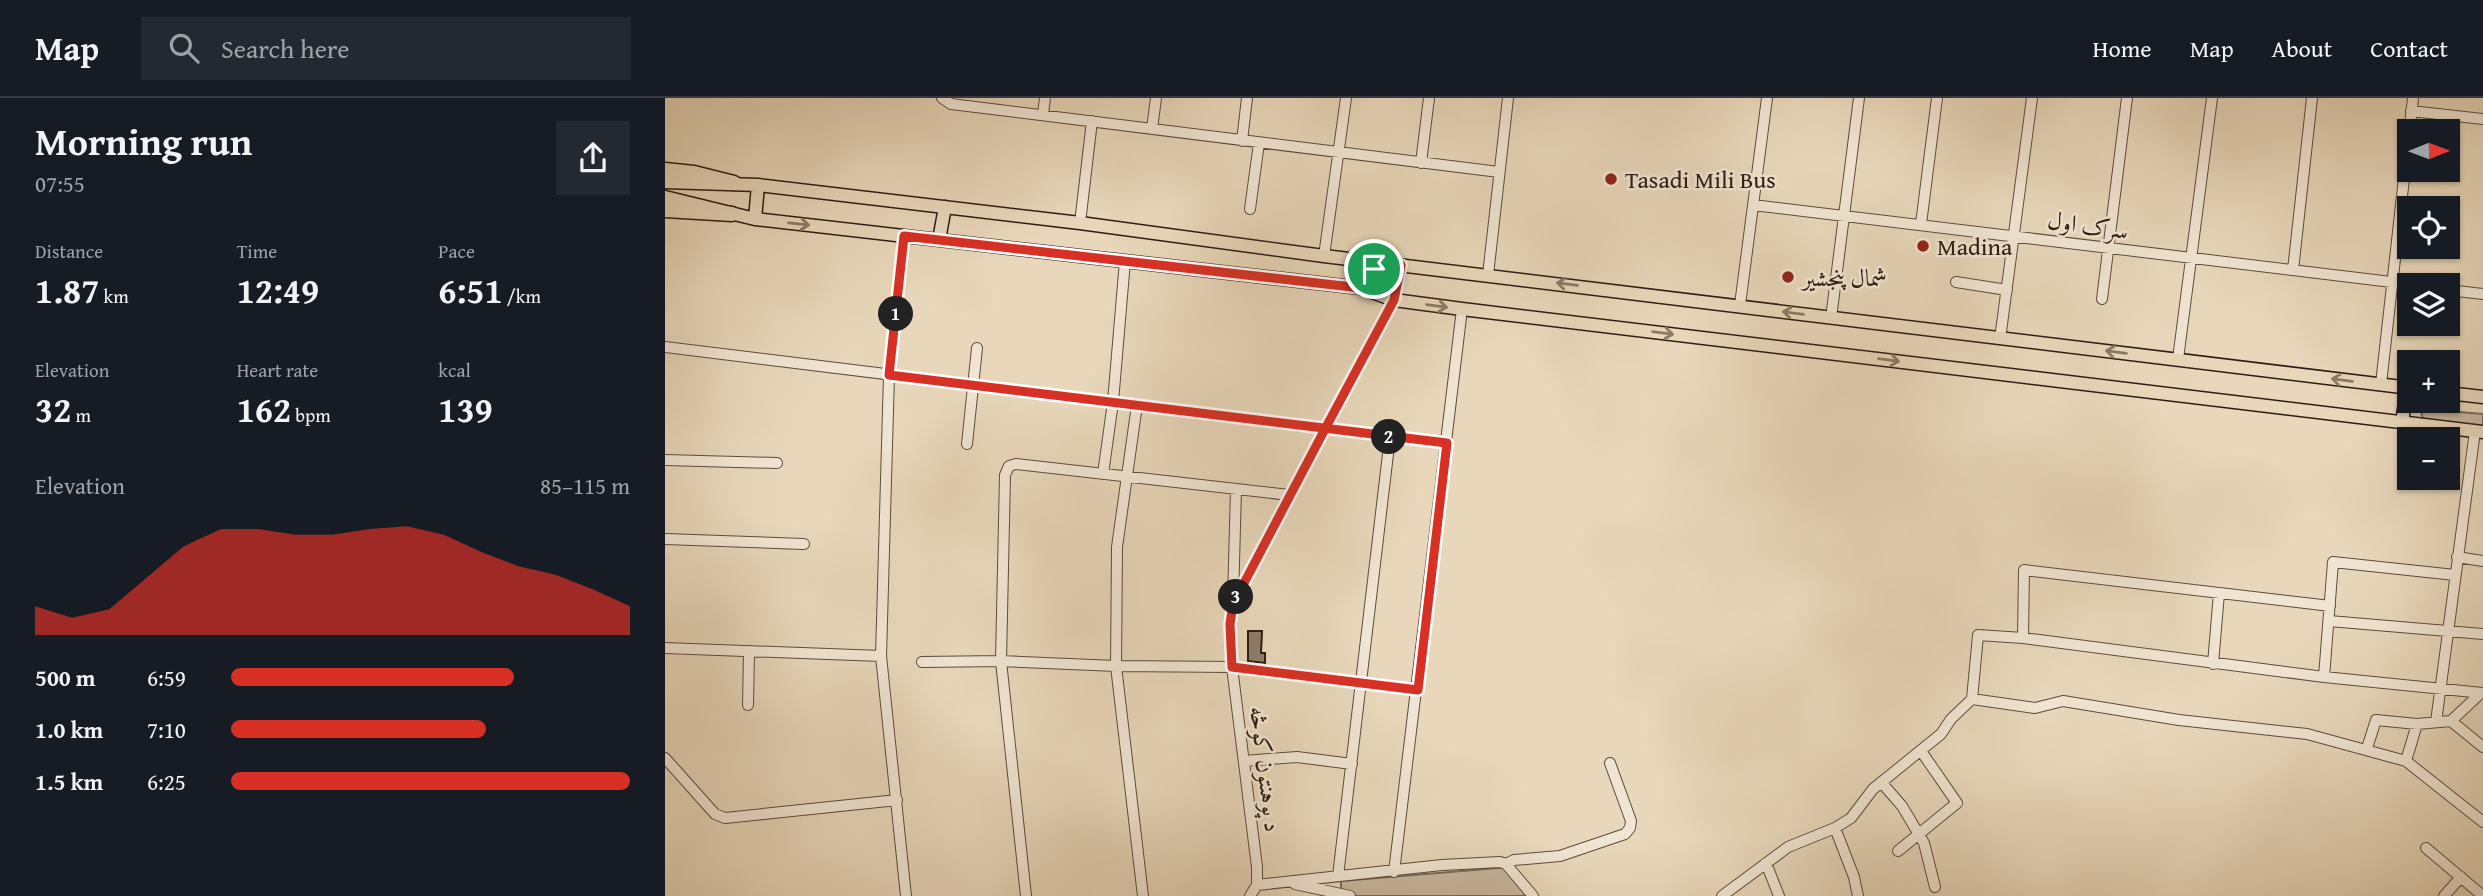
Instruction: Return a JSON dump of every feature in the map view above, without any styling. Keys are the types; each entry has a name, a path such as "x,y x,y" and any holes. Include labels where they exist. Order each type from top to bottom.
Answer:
{"highway":[{"path":"665,170 694,173 734,183"},
{"path":"665,210 732,214"}],"main road":[{"path":"665,182 758,185 945,207 1364,261 2397,386"},
{"path":"755,219 758,185"},
{"path":"665,197 755,219 1361,288 1394,300 1462,309 2479,431"},
{"path":"939,240 945,207"},
{"path":"1361,288 1373,281 1375,275 1372,265 1364,261"},
{"path":"2460,394 2483,397"},
{"path":"2402,423 2404,413"}],"street":[{"path":"1043,114 1045,98"},
{"path":"1152,129 1156,98"},
{"path":"1242,141 1247,98"},
{"path":"1324,256 1346,98"},
{"path":"1421,163 1429,98"},
{"path":"1488,275 1508,98"},
{"path":"1740,305 1767,98"},
{"path":"1831,318 1860,98"},
{"path":"1921,224 1937,98"},
{"path":"2000,339 2032,98"},
{"path":"2102,299 2127,98"},
{"path":"2178,359 2212,98"},
{"path":"2293,270 2312,98"},
{"path":"2381,384 2413,98"},
{"path":"949,100 1242,141 1499,172"},
{"path":"2411,111 2483,119"},
{"path":"1080,223 1092,121"},
{"path":"1250,209 1259,143"},
{"name":"سرک‌ اول","path":"1753,205 2397,283"},
{"path":"904,236 889,375 881,656 905,896"},
{"path":"1103,474 1125,261"},
{"name":"د پوهنتون کوڅه","path":"1257,885 1232,667 1230,624 1233,604 1394,300 1401,265"},
{"path":"1956,282 2007,290"},
{"path":"2460,291 2483,294"},
{"path":"1394,872 1462,309"},
{"path":"665,347 1447,443"},
{"path":"967,444 977,348"},
{"path":"1137,405 1117,547 1116,667 1143,896"},
{"path":"2436,722 2457,557 2479,431"},
{"path":"1338,876 1390,437"},
{"path":"665,460 777,463"},
{"path":"1026,896 1001,661 1005,475 1009,466 1016,464 1289,495"},
{"path":"1233,604 1236,489"},
{"path":"665,539 803,544"},
{"path":"2457,557 2483,561"},
{"path":"2324,677 2333,562 2455,575"},
{"path":"2023,638 2024,570 2330,606"},
{"path":"2213,664 2219,593"},
{"path":"2329,621 2483,634"},
{"path":"1722,896 1788,847 1835,828 1851,818 1881,782 1941,734 1951,719 1972,699 1978,635 2023,638 2324,677 2482,693"},
{"path":"665,648 881,656"},
{"path":"748,705 749,651"},
{"path":"922,663 1001,661 1116,667 1232,667 1418,690"},
{"path":"2451,722 2482,693"},
{"path":"1972,699 2035,708 2063,701 2179,720 2307,734 2367,748 2406,761 2483,822"},
{"path":"2367,748 2376,720 2417,724 2451,722 2483,747"},
{"path":"2406,761 2417,724"},
{"path":"1898,851 1957,803 1921,751"},
{"path":"1244,761 1297,757 1352,764"},
{"path":"665,758 715,814 725,818 897,800"},
{"path":"1250,896 1257,885 1442,865 1510,862 1560,856 1625,834 1631,821 1610,763"},
{"path":"1881,782 1902,806 1919,833 1935,887"},
{"path":"1835,828 1854,877 1858,896"},
{"path":"2426,848 2483,896"},
{"path":"1510,862 1533,896"},
{"path":"1766,863 1779,896"},
{"path":"2444,896 2461,877"},
{"path":"1288,882 1350,896"}],"shaded area":[{"path":"2421,413 2483,414 2483,427 2423,419"},
{"path":"1504,868 1527,896 1350,896 1341,893 1341,881"}],"building":[{"path":"1248,631 1262,631 1261,653 1265,653 1265,663 1248,661"}],"place":[{"name":"Tasadi Mili Bus","path":"1611,179"},
{"name":"Madina","path":"1923,246"},
{"name":"شمال پنجشیر","path":"1788,277"}],"route":[{"path":"1374,269 1364,261 1401,265 1394,300 1337,404 1325,429 1233,604 1230,624 1232,667 1418,690 1447,443 1325,429 889,375 904,236 1361,288 1373,281 1374,269"}]}
